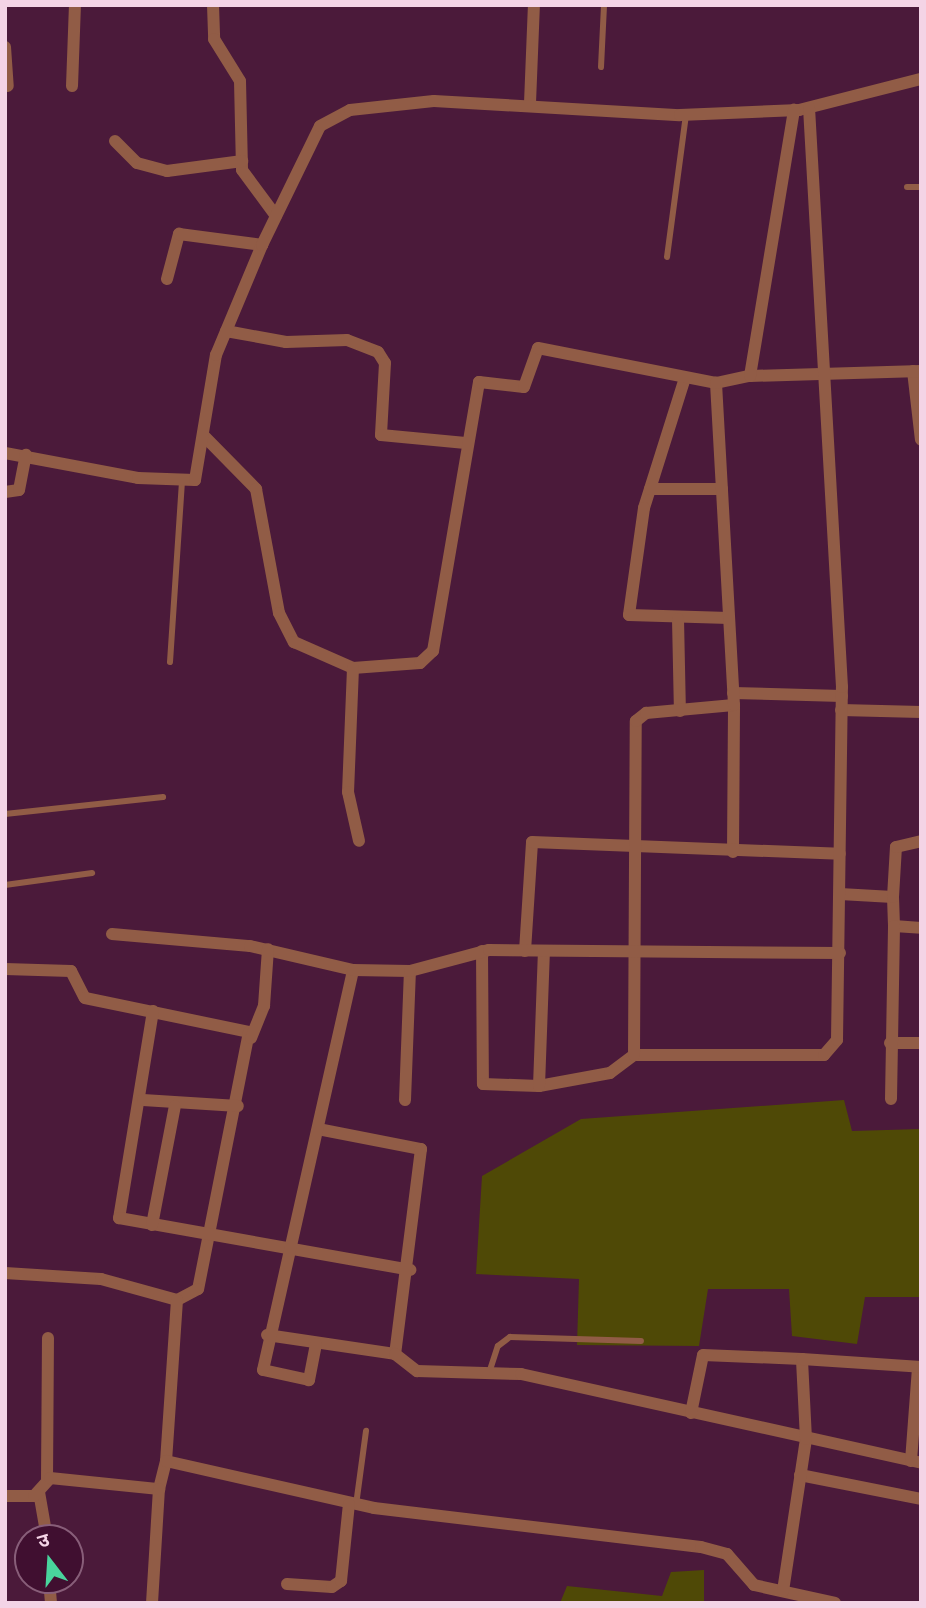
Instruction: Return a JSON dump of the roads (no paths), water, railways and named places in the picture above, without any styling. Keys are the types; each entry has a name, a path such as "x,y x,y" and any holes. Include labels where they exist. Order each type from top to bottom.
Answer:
{"street":[{"path":"72,86 75,5"},
{"path":"213,5 214,39 240,81 244,176 276,216"},
{"path":"530,103 534,5"},
{"path":"5,47 8,86"},
{"path":"5,453 195,480 226,331 262,244 320,125 332,118 374,104 530,103 686,115 794,110 921,79"},
{"path":"482,951 481,1078 488,1087 540,1086 610,1073 634,1055 824,1055 837,1040 842,696 808,108"},
{"path":"750,376 794,110"},
{"path":"115,141 137,163 167,171 242,161"},
{"path":"167,279 179,234 262,244"},
{"path":"226,331 286,342 347,340 377,352 385,363 381,435 466,443"},
{"path":"203,435 256,489 283,628 308,651 353,668 429,659 475,386 485,380 524,387 538,348 684,381 716,383 750,376 917,371 921,440"},
{"path":"684,381 650,489 630,619 729,618"},
{"path":"716,383 733,699 733,852"},
{"path":"5,492 19,490 26,455"},
{"path":"650,489 722,489"},
{"path":"678,619 680,711"},
{"path":"353,668 348,792 359,841"},
{"path":"634,1055 636,721 646,713 680,711 733,699 842,696"},
{"path":"841,710 921,712"},
{"path":"891,1099 890,1043 896,847 921,841"},
{"path":"525,951 532,842 637,850 840,854"},
{"path":"840,894 893,897"},
{"path":"894,926 921,928"},
{"path":"112,934 268,949 353,970 410,971 482,951 635,954 840,953"},
{"path":"5,1273 101,1279 177,1300 198,1289 212,1237 251,1038 264,1006 268,949"},
{"path":"540,1086 544,951"},
{"path":"5,969 71,971 81,996 243,1029 251,1038"},
{"path":"316,1344 313,1376 305,1381 265,1373 267,1335 318,1129 353,970"},
{"path":"405,1100 410,971"},
{"path":"153,1011 143,1100 118,1214 152,1225 212,1237 410,1270"},
{"path":"890,1043 921,1043"},
{"path":"143,1100 175,1106 238,1106"},
{"path":"152,1225 175,1106"},
{"path":"318,1129 421,1149 410,1270 395,1354"},
{"path":"152,1603 159,1489 166,1461 177,1300"},
{"path":"267,1335 395,1354 418,1371 521,1374 691,1413 806,1439 916,1462 919,1367 703,1355 691,1413"},
{"path":"45,1524 39,1493 47,1479 48,1338"},
{"path":"783,1591 806,1439 802,1359"},
{"path":"166,1461 353,1504 701,1547 727,1554 754,1585 835,1603"},
{"path":"800,1475 921,1499"},
{"path":"47,1479 159,1489"},
{"path":"5,1496 39,1493"},
{"path":"287,1584 332,1587 341,1581 353,1504"}],"lane":[{"path":"601,67 604,5"},
{"path":"667,257 686,115"},
{"path":"907,187 921,187"},
{"path":"170,662 182,480"},
{"path":"5,814 163,797"},
{"path":"5,885 92,873"},
{"path":"489,1373 498,1346 510,1337 641,1341"},
{"path":"353,1504 366,1431"}]}
